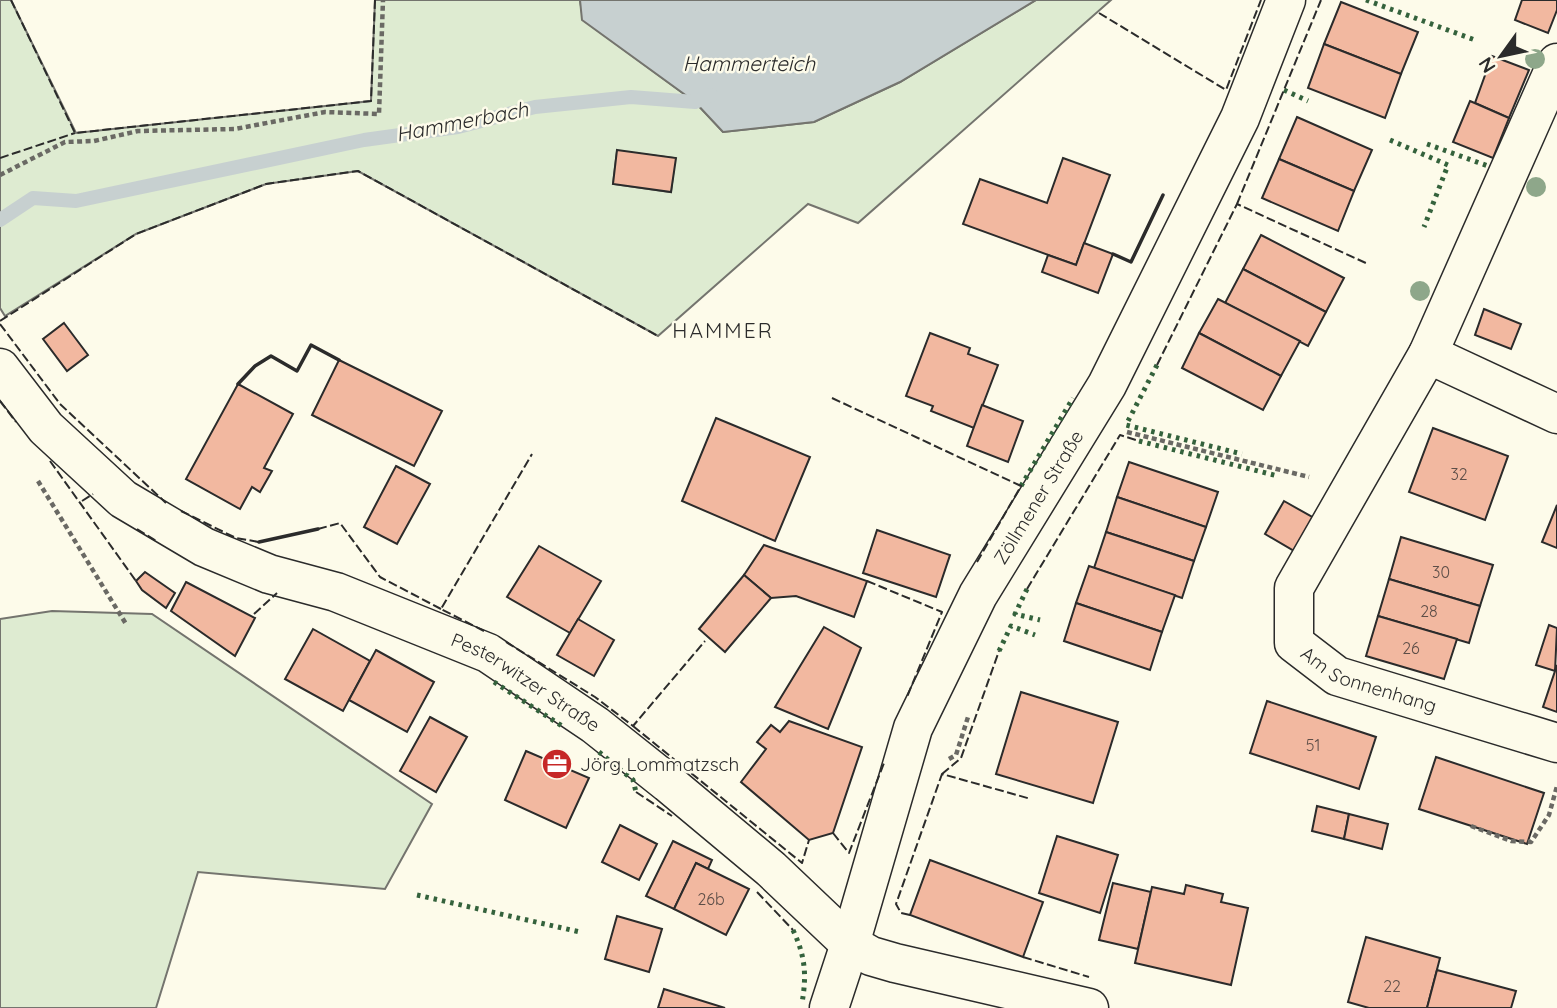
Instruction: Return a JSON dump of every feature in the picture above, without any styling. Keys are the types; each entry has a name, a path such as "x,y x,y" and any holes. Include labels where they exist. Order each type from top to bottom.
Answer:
{"street":[{"name":"Zöllmener Straße","path":"829,1008 913,728 978,595 1107,385 1240,118 1286,0"},
{"name":"Am Sonnenhang","path":"1557,63 1428,354 1294,588 1294,643 1337,676 1557,743"},
{"path":"1428,354 1557,414"},
{"name":"Pesterwitzer Straße","path":"0,368 46,428 123,499 215,551 269,574 336,592 488,653 595,725 687,797 771,869 850,944 871,956 895,963 1089,1008"}],"path":[{"path":"0,175 65,142 94,141 138,131 235,129 325,113 379,114 383,0"},
{"path":"1126,432 1350,488"},
{"path":"35,477 126,624"},
{"path":"1471,826 1511,841 1531,842 1549,815 1557,786"}],"green space":[{"path":"0,0 11,0 76,133 371,101 375,0 580,0 583,20 695,102 723,132 814,122 900,82 1036,0 1111,0 858,223 808,204 658,336 358,171 266,184 136,234 5,316 0,308","holes":["617,151 675,158 671,192 613,184"]},
{"path":"52,611 152,614 432,804 385,889 198,872 156,1008 0,1008 0,619"}],"water":[{"name":"Hammerteich","path":"580,0 1036,0 900,82 814,122 723,132 695,102 582,20"}],"building":[{"path":"1522,0 1557,0 1557,10 1548,33 1515,20"},
{"path":"1341,2 1418,32 1401,74 1324,44"},
{"path":"1324,44 1401,74 1385,118 1308,88"},
{"path":"1492,56 1529,70 1509,118 1475,103"},
{"path":"1470,101 1509,118 1493,158 1453,142"},
{"path":"1297,117 1372,150 1354,191 1279,159"},
{"path":"617,150 676,158 671,192 613,184"},
{"path":"1063,158 1110,175 1076,265 963,224 980,179 1047,203"},
{"path":"1279,159 1354,191 1338,231 1262,198"},
{"path":"1261,235 1344,278 1326,312 1243,269"},
{"path":"1084,243 1113,254 1098,293 1042,272 1048,255 1076,265"},
{"path":"1243,269 1326,312 1308,346 1225,303"},
{"path":"1218,299 1300,341 1281,376 1199,333"},
{"path":"1484,309 1521,324 1511,349 1475,335"},
{"path":"64,323 88,355 67,371 43,339"},
{"path":"930,333 970,348 968,354 998,365 974,428 931,411 933,406 906,396"},
{"path":"1199,333 1281,376 1263,410 1182,368"},
{"path":"339,360 442,411 414,466 312,415"},
{"path":"238,384 293,414 264,468 272,471 260,492 252,487 240,509 186,479"},
{"path":"982,405 1023,421 1008,462 967,446"},
{"path":"716,418 810,457 775,541 682,501"},
{"path":"1433,428 1508,456 1485,520 1409,492"},
{"path":"1129,462 1218,492 1206,527 1117,497"},
{"path":"396,466 430,484 397,544 364,527"},
{"path":"1117,497 1206,527 1194,561 1106,532"},
{"path":"1284,501 1314,518 1296,552 1265,534"},
{"path":"1557,505 1557,548 1542,542"},
{"path":"877,530 950,555 936,597 863,573"},
{"path":"1106,532 1194,561 1182,598 1094,568"},
{"path":"1401,537 1493,565 1480,606 1389,579"},
{"path":"764,545 867,581 854,617 796,596 771,598 744,575"},
{"path":"539,546 601,581 570,633 507,597"},
{"path":"1089,566 1175,595 1162,632 1076,603"},
{"path":"145,572 175,593 166,608 142,590 136,581"},
{"path":"744,575 771,598 725,652 699,629"},
{"path":"1389,579 1480,606 1469,643 1378,616"},
{"path":"186,582 255,618 235,656 171,611"},
{"path":"1076,603 1162,632 1150,670 1064,641"},
{"path":"1378,616 1457,639 1444,679 1366,656"},
{"path":"578,619 614,640 594,676 557,655"},
{"path":"1549,625 1557,628 1555,671 1536,665"},
{"path":"824,627 861,648 828,729 775,707"},
{"path":"313,629 370,661 343,711 285,679"},
{"path":"376,650 434,682 407,732 349,700"},
{"path":"1557,665 1557,712 1543,707"},
{"path":"1021,692 1118,722 1093,803 996,774"},
{"path":"1267,701 1376,737 1359,789 1250,753"},
{"path":"430,717 467,737 436,792 400,771"},
{"path":"789,721 862,747 833,833 809,840 741,782 766,749 757,742 771,725 780,732"},
{"path":"526,751 589,778 566,828 505,800"},
{"path":"1436,757 1544,793 1527,844 1419,809"},
{"path":"1317,806 1349,814 1344,839 1312,831"},
{"path":"1349,814 1388,824 1382,849 1344,839"},
{"path":"620,825 657,844 639,880 602,862"},
{"path":"1057,836 1118,855 1100,913 1039,893"},
{"path":"673,841 712,860 708,869 696,863 674,909 646,896"},
{"path":"930,860 1043,902 1023,957 910,915"},
{"path":"696,863 749,889 726,935 674,909"},
{"path":"1113,883 1151,892 1138,949 1099,940"},
{"path":"1186,885 1223,894 1221,902 1248,908 1231,985 1135,963 1152,887 1184,894"},
{"path":"617,916 662,929 649,972 605,959"},
{"path":"1366,937 1440,958 1427,1008 1369,1008 1348,1002"},
{"path":"1437,970 1516,991 1511,1008 1427,1008"},
{"path":"664,989 725,1008 658,1008"}],"waterway":[{"name":"Hammerbach","path":"0,220 33,198 76,201 364,140 458,127 535,107 631,97 695,102 711,95"}],"hedge":[{"path":"1366,0 1475,40"},
{"path":"1284,90 1308,101"},
{"path":"1390,140 1448,165 1424,227"},
{"path":"1427,144 1488,166"},
{"path":"1157,365 1126,425 1242,454"},
{"path":"1021,486 1073,398"},
{"path":"1139,441 1278,476"},
{"path":"1027,589 1015,614 1040,620"},
{"path":"999,651 1011,626 1035,635"},
{"path":"494,682 562,726"},
{"path":"599,752 633,780 636,792"},
{"path":"417,895 580,932"},
{"path":"793,930 804,965 802,1003"}],"fence":[{"path":"11,0 75,133 371,101 375,0"},
{"path":"1099,13 1226,90 1261,0"},
{"path":"1237,204 1321,0"},
{"path":"0,158 75,133"},
{"path":"0,321 136,234 266,184 358,171 658,336"},
{"path":"1157,365 1237,204 1368,264"},
{"path":"0,324 60,404 166,503"},
{"path":"832,398 1021,486 977,562"},
{"path":"0,401 16,422"},
{"path":"1027,589 1120,435 1139,441"},
{"path":"484,631 441,609 532,454"},
{"path":"50,461 136,581"},
{"path":"82,501 93,494"},
{"path":"181,511 236,538 259,542"},
{"path":"318,529 340,523 380,577 441,609"},
{"path":"137,529 158,542"},
{"path":"867,581 942,612 907,697"},
{"path":"254,614 277,593"},
{"path":"506,642 595,697 633,726 705,641"},
{"path":"942,774 961,758 999,651"},
{"path":"633,726 802,863 809,840"},
{"path":"833,833 849,853 884,763"},
{"path":"910,915 901,913 896,904 942,774 1031,799"},
{"path":"636,792 672,816"},
{"path":"757,892 793,930"},
{"path":"1023,957 1089,977"}],"wall":[{"path":"1113,254 1131,262 1163,195"},
{"path":"238,384 255,366 271,356 297,371 311,345 339,360"},
{"path":"259,542 318,529"}],"place":[{"name":"Jörg Lommatzsch","path":"557,764"}],"district":[{"name":"HAMMER","path":"723,331"}]}
